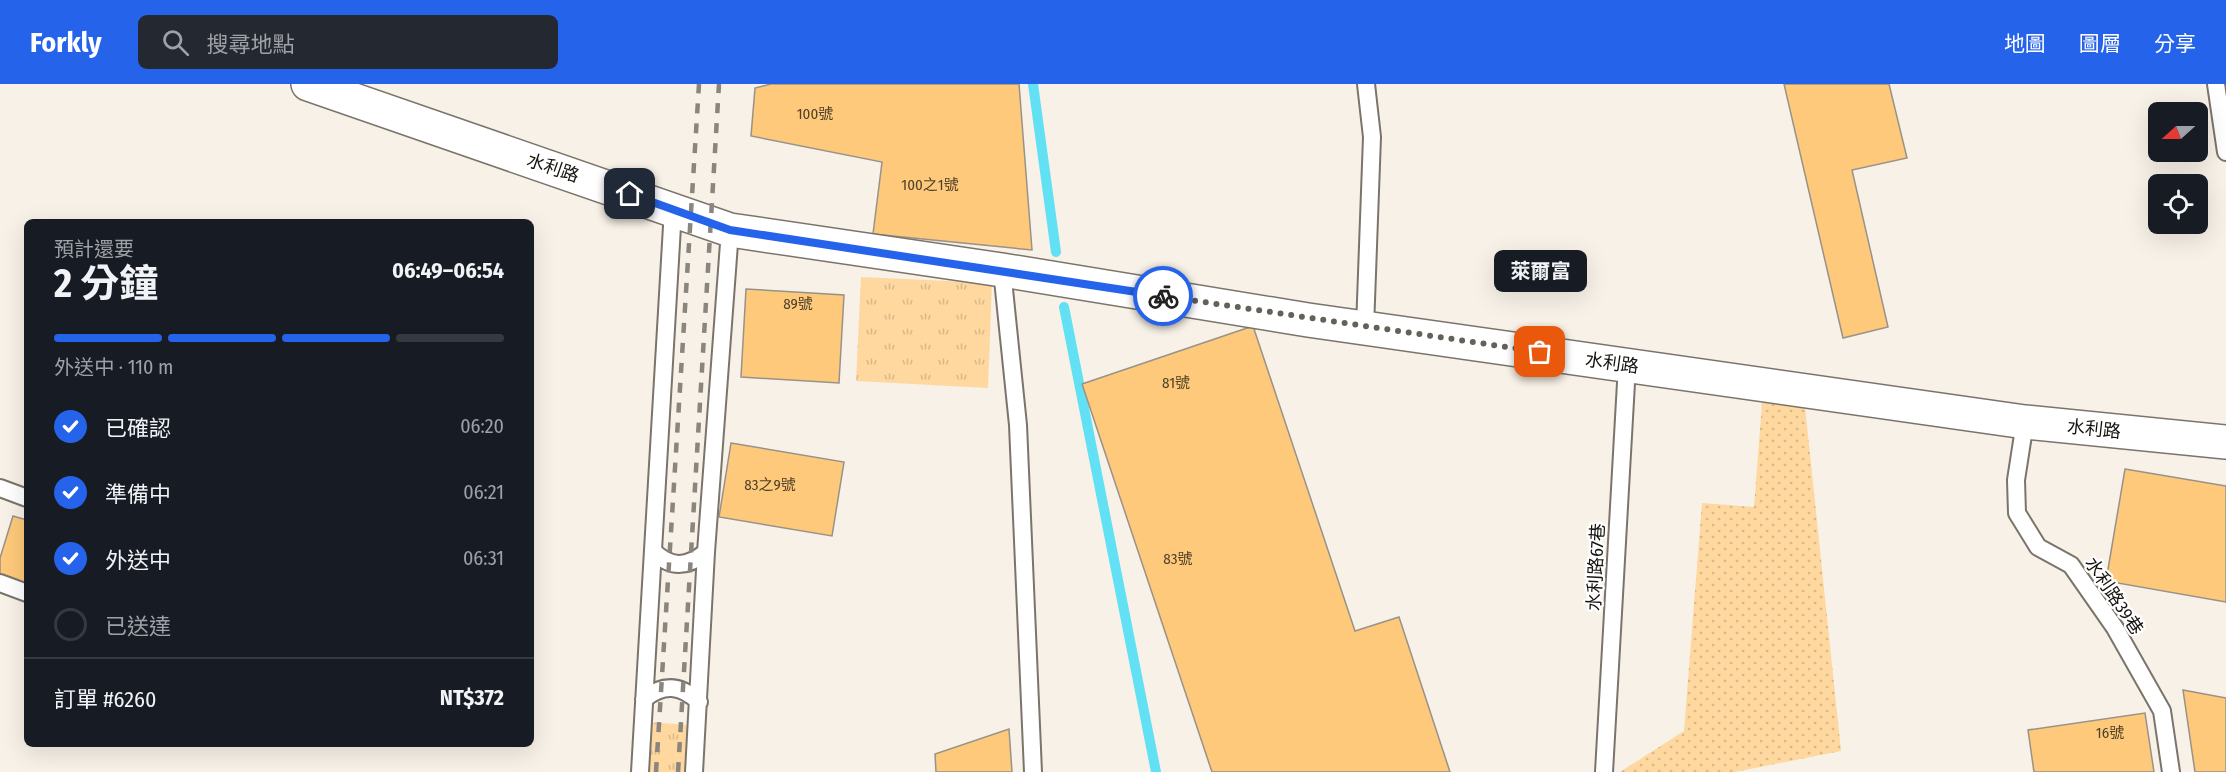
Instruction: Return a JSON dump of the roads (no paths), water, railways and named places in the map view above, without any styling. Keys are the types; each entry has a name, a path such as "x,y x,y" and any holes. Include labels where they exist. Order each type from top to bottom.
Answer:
{"street":[{"name":"水利路","path":"308,84 730,230 1002,270 1365,328 2025,422 2226,442"}],"lane":[{"path":"1365,328 1372,137 1366,84"},
{"path":"2216,84 2224,123 2226,152"},
{"path":"640,772 673,209"},
{"path":"694,772 706,552 730,230"},
{"path":"1002,270 1018,425 1033,772"},
{"name":"水利路67巷","path":"1604,772 1627,365"},
{"name":"水利路39巷","path":"2025,422 2016,480 2017,513 2038,548 2071,565 2115,628 2162,711 2171,772"},
{"path":"0,488 24,497"},
{"path":"653,551 660,558 677,565 697,560 706,552"},
{"path":"0,583 24,592"},
{"path":"644,699 662,688 671,687 683,689 699,702"}],"waterway":[{"path":"1033,84 1056,252"},
{"path":"1064,307 1156,772"}],"railway":[{"path":"656,772 699,84"},
{"path":"678,772 719,84"}],"place":[{"name":"萊爾富","path":"1540,352"}]}
